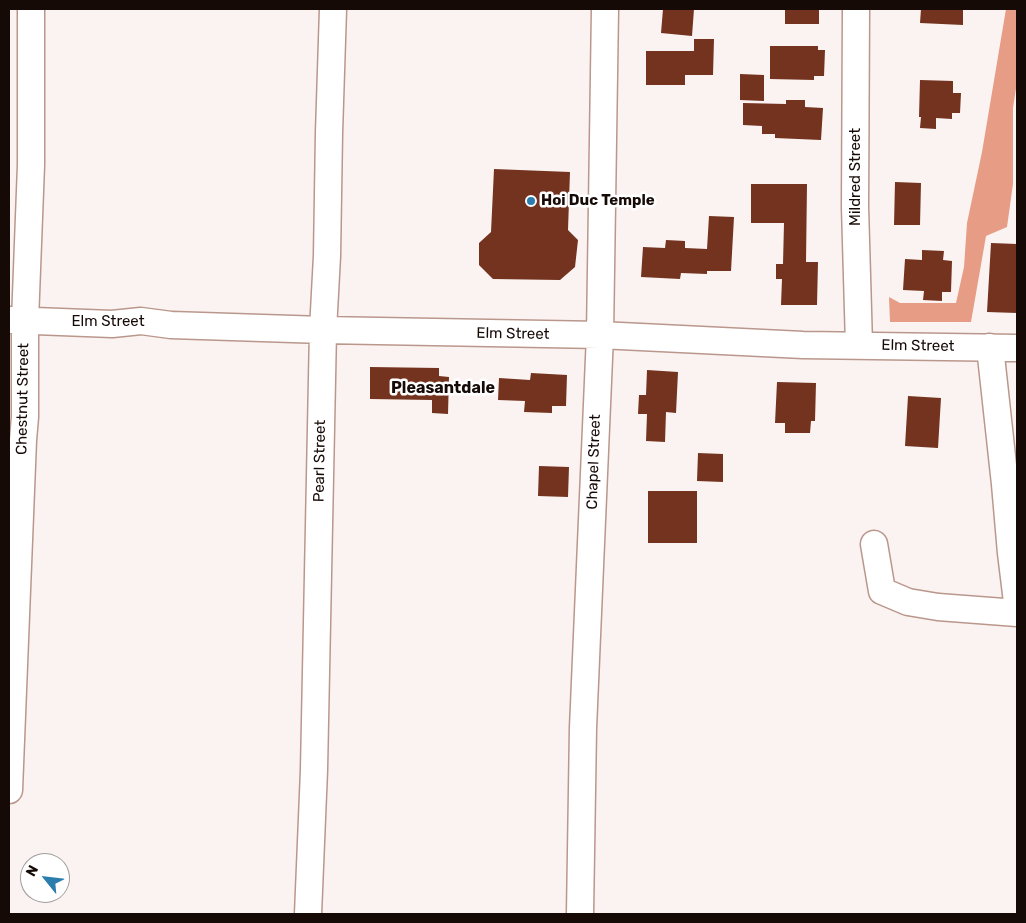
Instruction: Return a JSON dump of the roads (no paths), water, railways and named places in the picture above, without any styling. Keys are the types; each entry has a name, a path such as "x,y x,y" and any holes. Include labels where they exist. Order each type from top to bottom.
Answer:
{"street":[{"name":"Chestnut Street","path":"9,790 25,417 17,320 31,165 32,9"},
{"name":"Pearl Street","path":"308,914 314,770 323,330 327,256 333,9"},
{"name":"Chapel Street","path":"580,914 583,728 600,335 605,9"},
{"name":"Mildred Street","path":"856,9 855,207 859,345"},
{"name":"Elm Street","path":"17,320 112,324 141,321 171,325 323,330 600,335 803,344 1017,348"},
{"path":"990,347 1017,602"},
{"path":"874,544 882,591 908,602 938,607 1017,613"}],"place":[{"name":"Hoi Duc Temple","path":"531,201"}],"district":[{"name":"Pleasantdale","path":"443,388"}]}
